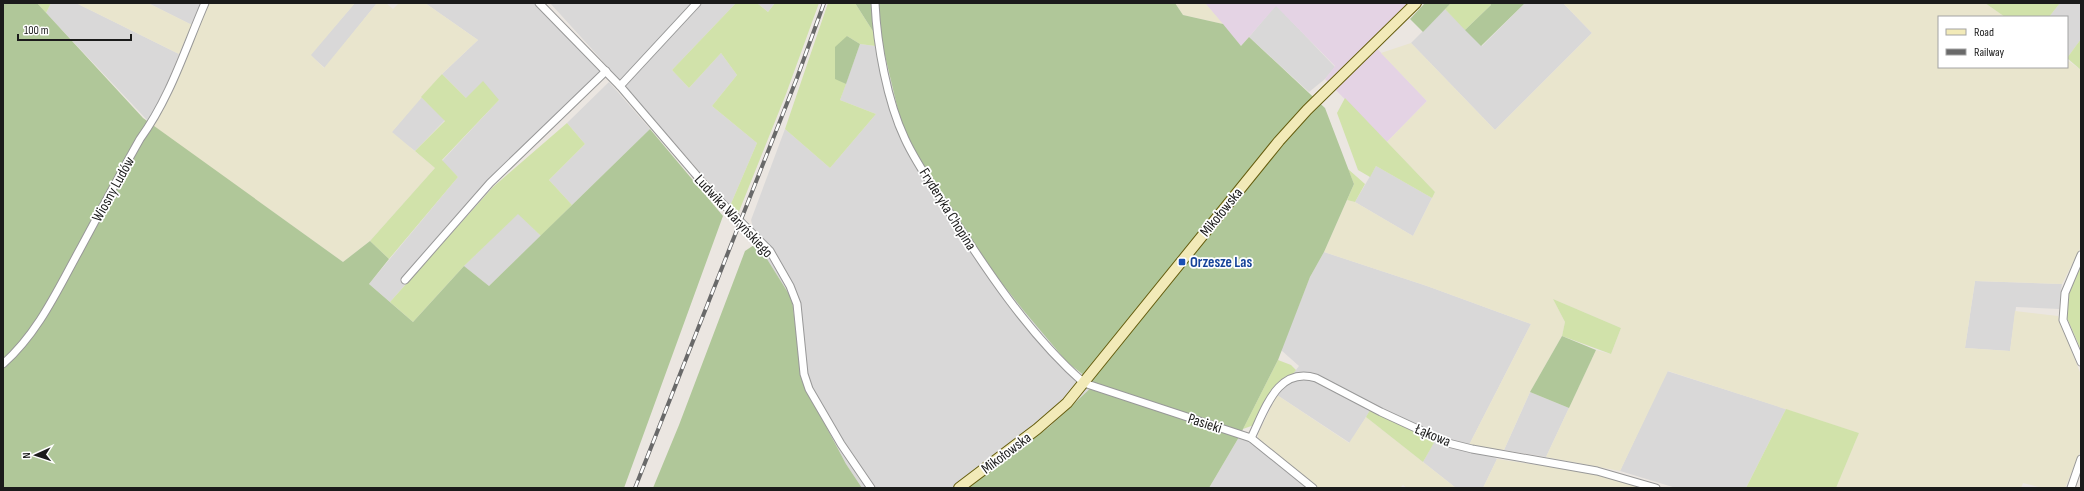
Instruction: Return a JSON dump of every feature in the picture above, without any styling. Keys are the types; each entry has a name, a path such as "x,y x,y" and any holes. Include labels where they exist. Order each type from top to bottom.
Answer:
{"main road":[{"name":"Mikołowska","path":"959,488 1053,416 1084,383 1279,141 1307,110 1416,3"}],"street":[{"name":"Wiosny Ludów","path":"3,364 33,332 53,299 140,139 153,122 205,3"},
{"name":"Ludwika Waryńskiego","path":"539,3 620,86 710,191 770,251 797,304 804,374 809,389 841,444 871,488"},
{"path":"620,86 697,3"},
{"name":"Fryderyka Chopina","path":"875,3 878,33 888,82 899,124 912,152 968,242 993,278 1022,316 1068,369 1084,383"},
{"path":"405,280 490,183 606,71"},
{"path":"2081,255 2072,272 2065,292 2063,320 2081,362"},
{"name":"Łąkowa","path":"1251,438 1279,386 1288,379 1306,375 1316,378 1381,412 1448,442 1472,450 1596,471 1656,488"},
{"name":"Pasieki","path":"1084,383 1251,438 1313,488"},
{"path":"2071,488 2081,459"}],"shaded area":[{"path":"51,3 76,3 179,54 158,105 149,122 46,13"},
{"path":"76,3 148,3 192,25 179,54"},
{"path":"148,3 202,3 192,25"},
{"path":"209,3 355,3 311,55 324,68 377,3 386,3 393,9 399,3 425,3 478,40 442,74 392,132 435,168 370,241 343,262 153,126 170,95 195,30"},
{"path":"355,3 377,3 325,68 310,55"},
{"path":"425,3 538,3 601,70 485,186 402,280 406,284 390,302 369,284 458,177 442,161 499,100 466,98 442,74 478,40"},
{"path":"550,3 736,3 672,70 689,88 721,53 737,75 712,106 757,143 730,206 591,48"},
{"path":"757,3 775,3 768,12"},
{"path":"1175,3 1205,3 1223,24 1183,15"},
{"path":"1205,3 1410,3 1370,41 1427,101 1387,142 1325,79 1335,66 1276,6 1241,46"},
{"path":"1525,3 1563,3 1592,33 1495,130 1411,43 1445,9 1482,46"},
{"path":"1563,3 1985,3 2004,16 1938,16 1938,68 2068,68 2068,61 2081,70 2081,247 2062,284 1975,281 1965,348 2010,351 2015,311 2058,316 2081,375 2081,450 2065,488 2043,488 2023,483 2021,488 1836,488 1859,433 1668,371 1620,471 1546,457 1596,350 1611,354 1621,328 1553,299 1565,322 1562,336 1530,392 1504,450 1469,445 1531,324 1427,286 1324,252 1347,200 1355,202 1413,236 1435,192 1387,142 1427,101 1381,53 1411,43 1495,130 1592,33"},
{"path":"2060,3 2081,3 2081,39 2068,57 2068,16 2050,16"},
{"path":"1276,5 1335,67 1325,79 1309,92 1249,37"},
{"path":"860,44 883,47 901,123 914,150 929,174 1067,362 1095,384 1049,427 966,488 862,488 846,464 802,381 792,299 757,243 751,220 785,129 830,168 876,114 840,100"},
{"path":"609,82 650,129 572,205 549,180 585,144 567,123"},
{"path":"421,97 445,120 415,151 391,133"},
{"path":"1376,166 1432,198 1413,236 1355,202"},
{"path":"518,213 541,236 489,286 464,266"},
{"path":"1324,252 1427,286 1531,324 1469,445 1497,459 1483,488 1456,488 1423,462 1438,435 1374,404 1350,443 1277,395 1299,366 1281,350 1310,277"},
{"path":"1975,281 2062,284 2059,309 2016,307 2010,351 1965,348"},
{"path":"1667,371 1786,409 1746,488 1676,488 1620,471"},
{"path":"1530,392 1569,408 1546,457 1504,450"},
{"path":"1277,395 1349,443 1366,417 1456,488 1407,488 1403,485 1400,488 1316,488 1258,440 1258,434"},
{"path":"1239,437 1255,444 1309,488 1209,488"},
{"path":"1497,459 1598,474 1642,488 1483,488"}],"green space":[{"path":"3,3 37,3 143,118 343,262 370,241 389,259 369,284 413,322 464,266 489,286 650,129 723,216 624,488 3,488"},
{"path":"37,3 51,3 46,13"},
{"path":"736,3 757,3 768,12 775,3 819,3 786,94 738,214 730,206 757,143 712,106 737,75 721,53 689,88 672,70"},
{"path":"828,3 855,3 883,47 860,44 847,36 835,78 846,84 840,100 876,114 830,168 785,129"},
{"path":"855,3 1175,3 1183,15 1223,24 1241,46 1249,37 1325,108 1354,184 1324,252 1310,277 1278,360 1239,437 1209,488 966,488 1049,427 1095,384 1067,362 1024,311 997,277 948,205 914,150 901,123 883,47"},
{"path":"1425,3 1451,3 1423,32 1410,19"},
{"path":"1451,3 1490,3 1491,5 1465,30 1445,9"},
{"path":"1490,3 1525,3 1481,46 1465,30 1491,5"},
{"path":"1985,3 2060,3 2050,16 2004,16"},
{"path":"847,36 860,44 846,84 835,79 835,47"},
{"path":"2081,39 2081,70 2068,59 2068,57"},
{"path":"442,74 466,98 483,81 499,100 442,160 458,177 389,259 370,241 435,168 415,151 445,121 421,97"},
{"path":"1345,98 1435,192 1432,198 1376,166 1370,177 1358,170 1337,113"},
{"path":"567,123 585,144 549,180 572,205 541,236 518,214 464,266 413,322 390,302 493,187"},
{"path":"1348,169 1365,184 1355,202 1347,200 1354,184"},
{"path":"757,243 792,299 802,381 846,464 862,488 653,488 679,425 745,251"},
{"path":"2081,263 2081,350 2067,318 2068,292"},
{"path":"1553,299 1621,328 1611,354 1562,336 1565,322"},
{"path":"1562,336 1596,350 1569,408 1530,392"},
{"path":"1278,360 1291,365 1296,370 1293,374 1279,381 1274,387 1254,425 1243,429"},
{"path":"1786,409 1859,433 1836,488 1746,488"},
{"path":"1370,410 1435,441 1423,462 1366,417"}],"railway":[{"path":"635,488 797,78 824,3"}],"place":[{"name":"Orzesze Las","path":"1182,262"}]}
